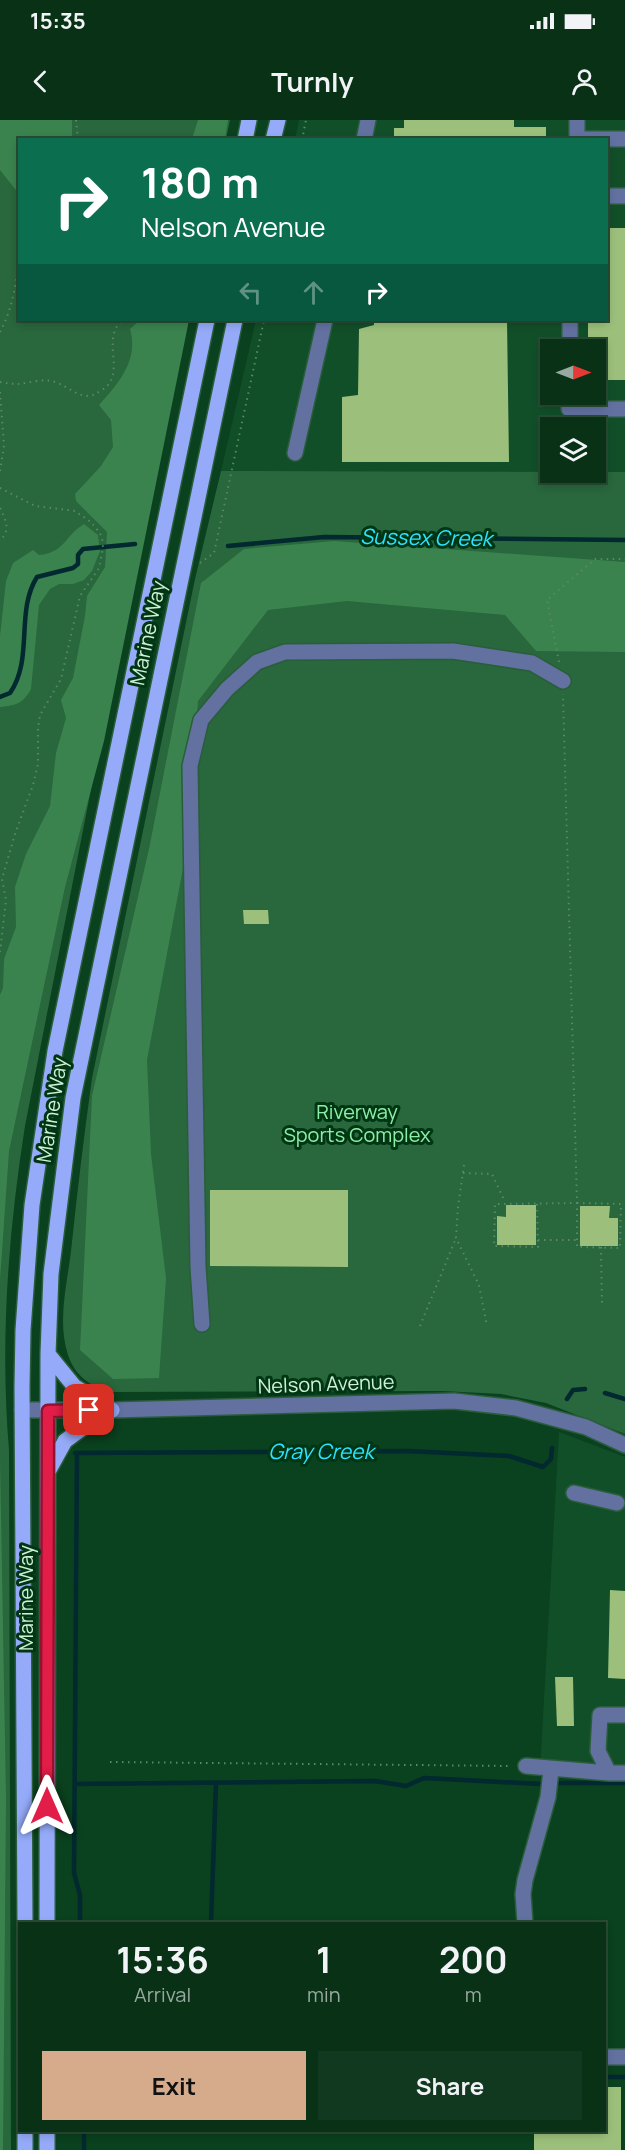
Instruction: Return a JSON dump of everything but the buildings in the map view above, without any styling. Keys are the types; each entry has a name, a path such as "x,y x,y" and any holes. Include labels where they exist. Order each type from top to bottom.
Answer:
{"main road":[{"path":"245,138 249,120"},
{"path":"274,138 278,120"},
{"name":"Marine Way","path":"25,1922 22,1410 23,1330 32,1205 55,1052 207,321"},
{"name":"Marine Way","path":"47,1922 47,1474 51,1274 73,1098 235,321"},
{"path":"47,1474 64,1441 112,1410 74,1386 48,1354"},
{"path":"25,2132 25,2150"},
{"path":"47,2132 47,2150"}],"street":[{"path":"364,138 368,120"},
{"path":"577,120 578,138"},
{"path":"608,139 625,139"},
{"path":"608,196 625,196"},
{"path":"296,453 325,321"},
{"path":"570,321 570,339"},
{"path":"569,405 569,409 625,409"},
{"path":"202,1324 198,1267 190,766 201,720 226,689 257,662 285,652 453,651 532,663 563,681"},
{"name":"Nelson Avenue","path":"22,1410 112,1410 454,1401 516,1408 586,1427 625,1445"},
{"path":"574,1493 617,1503"},
{"path":"609,1773 598,1751 600,1715 625,1715"},
{"path":"526,1766 550,1770 625,1773"},
{"path":"525,1922 523,1894 525,1880 548,1797 550,1770"},
{"path":"606,2056 625,2057"}],"path":[{"path":"76,120 78,138"},
{"path":"302,138 306,120"},
{"path":"0,332 13,300 18,268"},
{"path":"0,382 17,384 49,380 58,382 81,395 94,395 106,388 113,377 112,339 114,330 122,321"},
{"path":"214,553 264,321"},
{"path":"0,392 4,445 0,472"},
{"path":"0,488 35,506 75,511 91,522 99,532 103,548 99,568 80,596 61,680 40,715 38,764 2,879 6,900 0,952"},
{"path":"0,508 8,526 6,534 0,541"},
{"path":"537,1204 538,1247 494,1246 495,1204 577,1203 621,1204 620,1248 577,1247 577,1203 563,681 547,600 595,559 625,559"},
{"path":"420,1326 456,1238 464,1165"},
{"path":"463,1173 492,1174 506,1204"},
{"path":"456,1238 479,1285 487,1326"},
{"path":"538,1240 577,1240"},
{"path":"601,1247 602,1304"},
{"path":"110,1762 526,1766"}],"shaded area":[{"path":"0,120 72,120 72,138 18,138 18,193 0,170"},
{"path":"198,120 228,120 225,138 192,138"},
{"path":"299,120 625,120 625,472 606,472 606,417 540,417 540,472 221,471 256,321 608,321 608,138 295,138"},
{"path":"139,321 189,321 104,741 65,887 9,1151 0,1280 0,995 3,988 4,959 16,927 15,887 26,854 50,806 56,753 66,718 61,700 73,678 87,596 105,567 107,532 76,501 75,494 101,466 113,447 111,420 99,405 114,388 129,361 132,351 130,329"},
{"path":"84,524 98,535 100,551 92,571 84,580 73,584 59,584 50,589 39,605 31,689 18,703 0,707 0,636 6,581 13,563 33,550 39,555 54,551"},
{"path":"334,541 625,562 625,652 536,651 505,615 347,601 268,610 198,701 187,847 147,1060 151,1154 166,1278 159,1378 113,1379 80,1350 92,1096 149,849 201,583 244,549"},
{"path":"559,1432 625,1457 625,1770 540,1771"},
{"path":"0,1458 6,1798 3,2150 0,2150"}],"green space":[{"path":"0,120 230,120 226,138 18,138 18,321 187,321 137,555 25,1126 14,1207 7,1288 5,1369 9,1450 11,2150 0,2150"},
{"name":"Riverway Sports Complex","path":"221,471 540,472 540,483 606,483 606,472 625,472 625,1434 546,1403 501,1394 442,1391 111,1392 85,1380 71,1362 65,1342 63,1316 92,1078 195,579"}],"waterway":[{"name":"Sussex Creek","path":"228,546 324,537 625,540"},
{"name":"Sussex Creek","path":"0,697 10,693 17,679 21,665 27,605 37,577 73,568 78,564 78,555 83,549 135,544"},
{"name":"Gray Creek","path":"567,1399 573,1390 585,1389"},
{"name":"Gray Creek","path":"605,1393 625,1399"},
{"name":"Gray Creek","path":"75,1453 408,1451 509,1456 543,1467 551,1459 552,1448"},
{"path":"77,1453 74,1873 80,1895 80,1922"},
{"path":"75,1784 375,1781 406,1786 424,1778 541,1784"},
{"path":"211,1922 216,1783"},
{"path":"558,1783 625,1783"},
{"path":"606,2077 625,2077"},
{"path":"84,2132 84,2150"}],"route":[{"path":"47,1806 48,1411 89,1410"}]}
